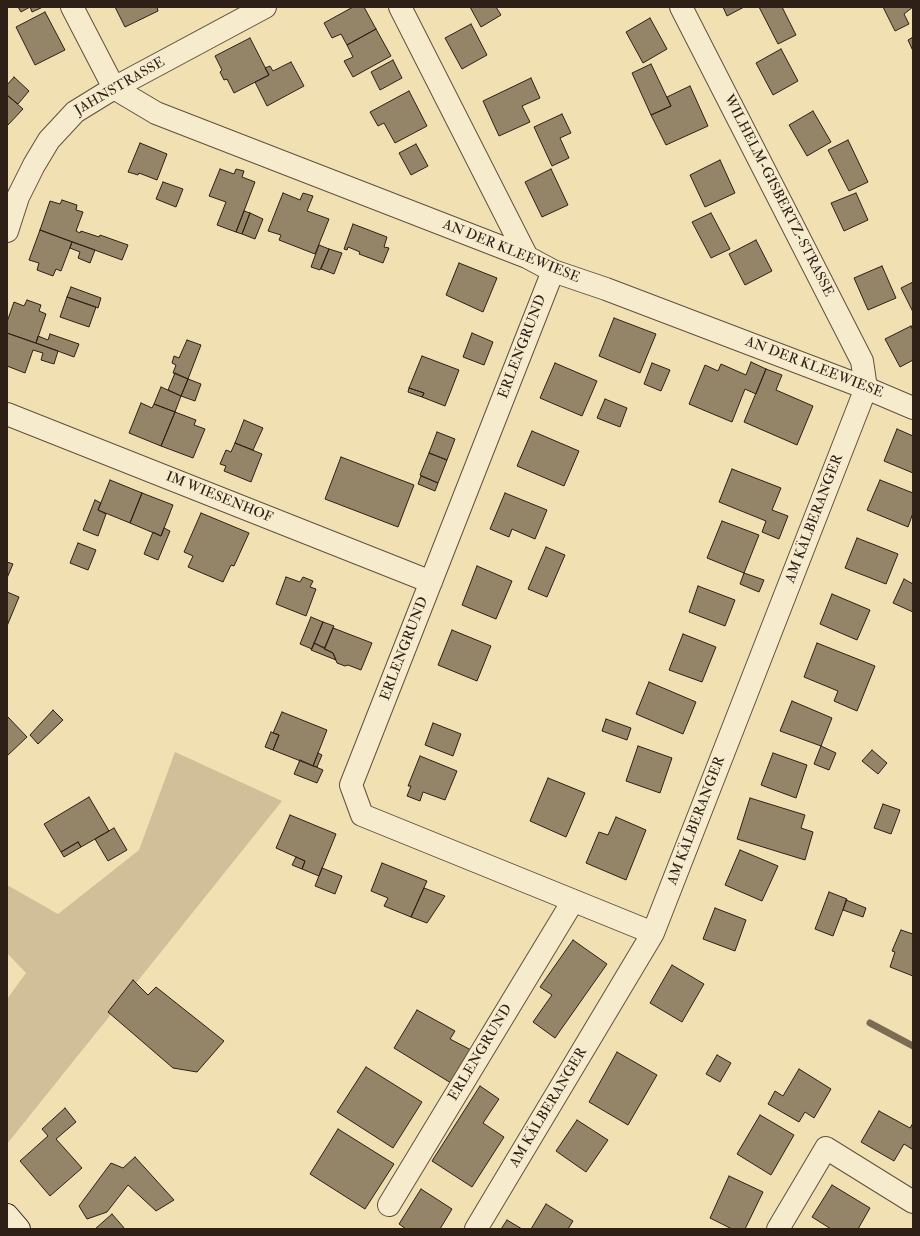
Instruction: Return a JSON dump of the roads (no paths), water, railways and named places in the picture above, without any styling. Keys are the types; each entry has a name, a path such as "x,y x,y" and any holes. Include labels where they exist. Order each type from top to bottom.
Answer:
{"street":[{"path":"72,7 114,88"},
{"name":"JAHNSTRASSE","path":"7,231 18,197 49,140 75,112 114,88 265,7"},
{"path":"400,7 528,257"},
{"name":"WILHELM-GISBERTZ-STRASSE","path":"681,7 862,361 866,388"},
{"name":"AN DER KLEEWIESE","path":"114,88 156,114 528,257 553,270 606,288 866,388 913,408"},
{"name":"ERLENGRUND","path":"553,270 351,785 362,815 653,933"},
{"name":"AM KÄLBERANGER","path":"476,1229 653,933 866,388"},
{"name":"IM WIESENHOF","path":"7,414 431,582"},
{"name":"ERLENGRUND","path":"389,1205 573,901"},
{"path":"778,1229 826,1148 913,1202"},
{"path":"7,1215 19,1229"}],"waterway":[{"path":"870,1023 913,1046"}]}
